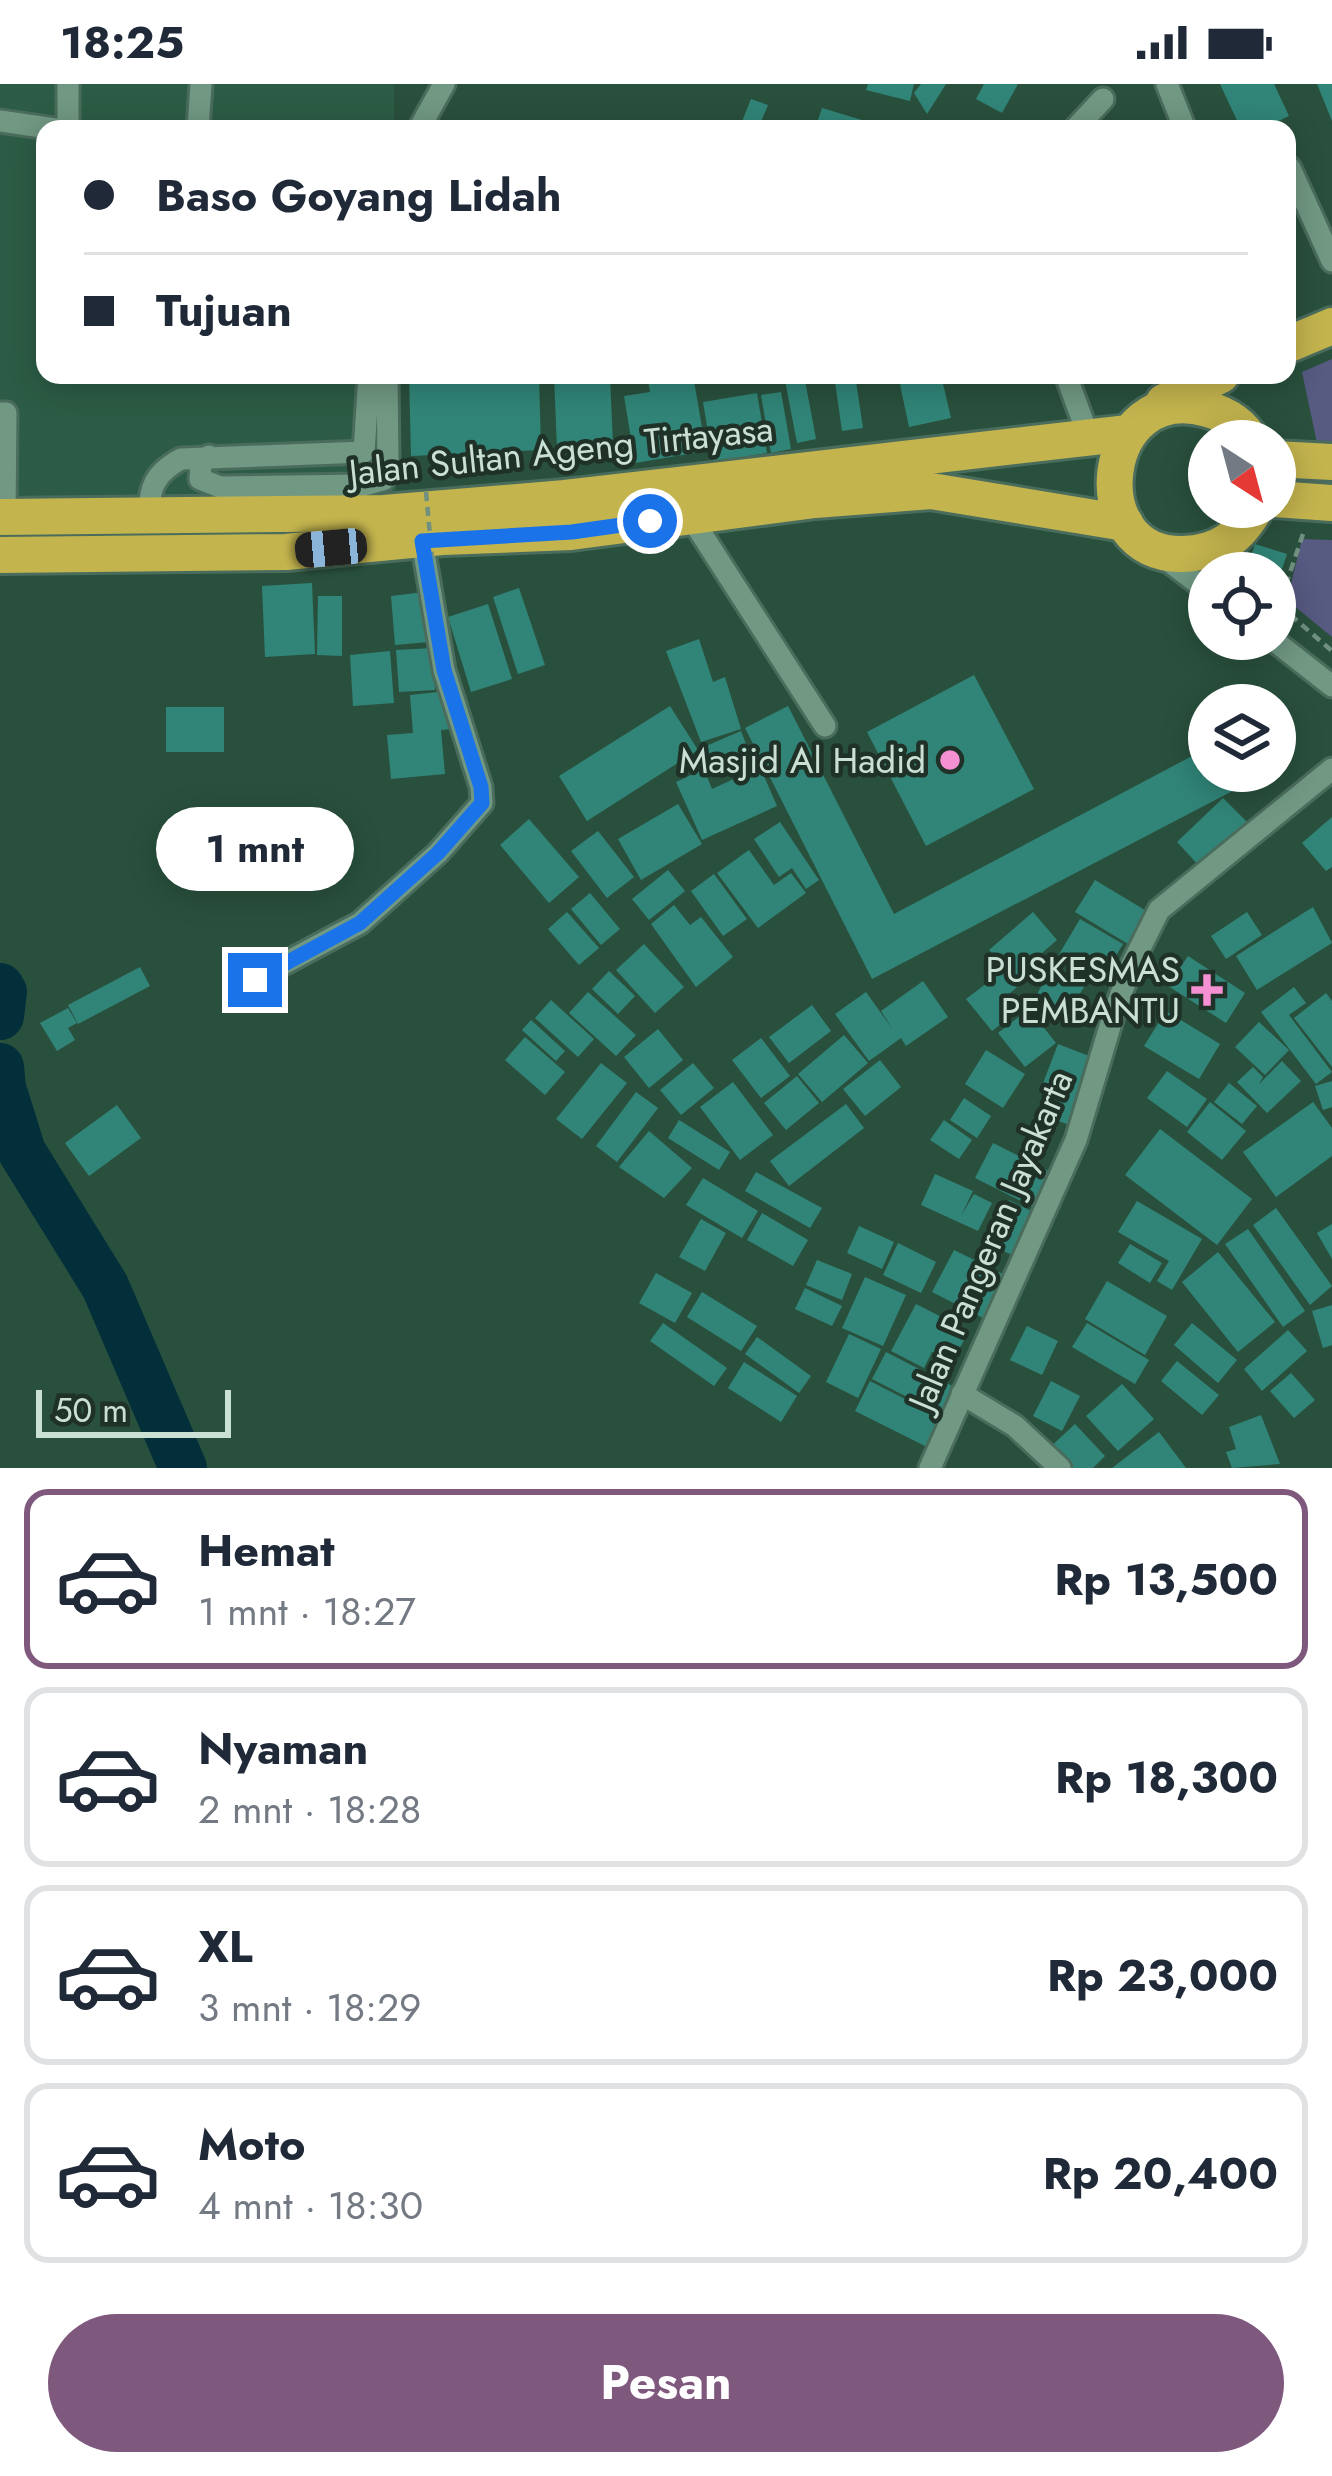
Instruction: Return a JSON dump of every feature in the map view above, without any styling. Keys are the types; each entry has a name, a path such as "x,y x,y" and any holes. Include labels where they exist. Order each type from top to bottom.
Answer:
{"highway":[{"path":"1296,341 1332,326"},
{"path":"1135,532 1113,493 1114,462 1133,429 1163,403 1202,384"},
{"path":"1133,429 1164,409 1194,405 1231,420"},
{"name":"Jalan Sultan Ageng Tirtayasa","path":"2,517 384,513 544,500 1089,438 1133,429"},
{"path":"1296,460 1332,462"},
{"name":"Jalan Sultan Ageng Tirtayasa","path":"0,555 428,554 690,516 931,491 1135,532 1178,555 1214,551 1245,528"}],"street":[{"path":"68,84 68,120"},
{"path":"199,120 201,84"},
{"path":"424,120 444,84"},
{"path":"1167,84 1181,120"},
{"path":"1083,120 1103,99"},
{"path":"0,122 36,127"},
{"path":"1296,176 1323,213 1332,260"},
{"path":"150,517 149,500 157,475 181,459 364,452 368,384"},
{"path":"208,456 201,464 200,479 220,487 365,485 383,480 388,463 387,384"},
{"path":"1069,384 1089,438"},
{"path":"0,413 6,413 2,517"},
{"path":"690,516 825,726"},
{"path":"1135,532 1188,575"},
{"path":"255,980 360,923 438,853 482,803 444,670 428,554"},
{"path":"1296,658 1332,686"},
{"name":"Jalan Pangeran Jayakarta","path":"930,1468 1076,1140 1114,1013 1159,910 1332,769"},
{"path":"962,1394 1015,1426 1060,1468"}],"path":[{"path":"426,492 428,554"},
{"path":"1324,516 1300,536 1279,605 1332,650"}],"shaded area":[{"path":"0,84 394,84 394,120 36,120 36,384 395,384 396,498 0,497"},
{"path":"1332,359 1332,443 1317,443 1302,372"},
{"path":"1302,539 1332,540 1332,637 1296,607 1296,563"}],"building":[{"path":"868,84 914,84 910,101 866,90"},
{"path":"921,84 946,84 927,114 914,93"},
{"path":"984,84 1018,84 1002,113 976,99"},
{"path":"1220,84 1274,84 1289,116 1281,120 1237,120"},
{"path":"1317,84 1332,84 1332,121"},
{"path":"751,99 768,105 762,120 743,120"},
{"path":"822,108 862,120 818,120"},
{"path":"409,384 539,384 541,450 411,456"},
{"path":"554,384 610,384 613,446 557,449"},
{"path":"649,384 695,384 706,451 635,463 624,396 650,392"},
{"path":"786,384 806,384 816,439 797,443"},
{"path":"835,384 856,384 863,428 842,431"},
{"path":"900,384 943,384 951,418 909,427"},
{"path":"781,392 791,449 771,453 761,395"},
{"path":"757,393 767,453 713,462 703,402"},
{"path":"1255,544 1281,552 1252,552"},
{"path":"312,583 315,654 265,657 262,586"},
{"path":"519,588 545,665 518,674 493,597"},
{"path":"424,592 429,642 395,645 391,596"},
{"path":"318,596 342,596 342,656 317,655"},
{"path":"488,604 512,679 471,692 448,617"},
{"path":"699,639 713,682 725,677 741,729 701,742 666,651"},
{"path":"433,648 435,690 399,692 396,650"},
{"path":"390,651 394,703 353,706 350,655"},
{"name":"Masjid Al Hadid","path":"974,675 1034,789 926,846 867,732"},
{"path":"447,691 451,729 441,730 445,774 391,779 387,735 413,733 410,695"},
{"path":"670,706 698,750 587,821 559,776"},
{"path":"788,706 894,914 1188,758 1188,792 1231,792 872,979 745,728"},
{"path":"166,707 224,707 224,752 166,752"},
{"path":"741,731 750,754 709,772 699,749"},
{"path":"760,767 777,806 702,840 676,782 704,769 712,789"},
{"path":"1223,798 1250,825 1203,870 1177,842"},
{"path":"678,804 702,844 641,880 618,839"},
{"path":"1332,817 1332,867 1326,871 1302,843"},
{"path":"529,819 579,877 549,903 500,845"},
{"path":"780,822 819,880 806,889 792,868 779,877 754,839"},
{"path":"598,831 634,877 607,898 571,851"},
{"path":"749,850 774,885 791,873 806,893 758,928 717,873"},
{"path":"668,870 685,891 649,920 632,899"},
{"path":"714,874 747,919 723,936 691,891"},
{"path":"1095,880 1153,915 1133,947 1075,912"},
{"path":"590,893 620,929 601,945 571,909"},
{"path":"674,905 690,925 701,917 733,957 696,987 651,924"},
{"path":"1313,907 1332,943 1257,990 1236,956"},
{"path":"567,912 599,948 579,965 548,929"},
{"path":"1033,912 1057,940 1013,978 989,950"},
{"path":"1247,912 1262,935 1226,959 1211,936"},
{"path":"1080,919 1123,944 1101,981 1058,956"},
{"path":"644,944 684,987 655,1013 616,970"},
{"name":"PUSKESMAS PEMBANTU","path":"1188,956 1245,993 1226,1023 1168,986"},
{"path":"140,967 150,986 78,1024 68,1005"},
{"path":"1052,968 1085,985 1069,1013 1037,994"},
{"path":"1004,970 1017,987 1008,995 1020,1009 992,1031 966,999"},
{"path":"609,971 635,996 618,1014 592,989"},
{"path":"923,981 948,1017 906,1046 901,1038 869,1061 835,1014 866,992 893,1030 881,1011"},
{"path":"1294,987 1306,1003 1289,1015 1332,1072 1316,1084 1261,1012"},
{"path":"588,992 636,1035 616,1056 569,1013"},
{"path":"1326,993 1332,1001 1332,1067 1294,1018"},
{"path":"551,1000 594,1039 578,1057 535,1018"},
{"path":"812,1005 831,1031 789,1063 769,1037"},
{"path":"68,1008 77,1023 68,1028 75,1040 57,1051 40,1023"},
{"path":"1029,1009 1056,1043 1025,1067 998,1033"},
{"path":"1166,1011 1220,1044 1199,1079 1144,1046"},
{"path":"531,1020 565,1051 556,1061 522,1030"},
{"path":"1259,1022 1289,1050 1265,1075 1235,1047"},
{"path":"658,1029 683,1060 649,1088 624,1057"},
{"path":"844,1035 868,1063 822,1102 798,1074"},
{"path":"525,1037 565,1072 545,1095 505,1060"},
{"path":"761,1038 790,1076 761,1098 732,1060"},
{"path":"1058,1044 1097,1059 1072,1126 1053,1119 1061,1099 1040,1091"},
{"path":"986,1050 1025,1074 1003,1108 965,1084"},
{"path":"880,1060 901,1087 865,1116 843,1089"},
{"path":"1282,1061 1301,1081 1267,1113 1237,1082 1253,1067 1263,1077 1259,1084"},
{"path":"601,1063 627,1083 582,1139 556,1119"},
{"path":"693,1063 714,1088 681,1115 660,1090"},
{"path":"1167,1071 1207,1099 1187,1127 1147,1098"},
{"path":"797,1076 819,1103 786,1130 764,1103"},
{"path":"1332,1081 1332,1107 1323,1110 1315,1086"},
{"path":"733,1082 773,1135 740,1160 700,1107"},
{"path":"1229,1083 1257,1106 1242,1124 1214,1102"},
{"path":"636,1092 658,1108 617,1162 596,1146"},
{"path":"964,1098 991,1116 977,1138 950,1120"},
{"path":"1210,1102 1246,1131 1222,1160 1187,1132"},
{"path":"1313,1102 1332,1128 1332,1156 1276,1197 1243,1152"},
{"path":"846,1104 864,1128 789,1186 770,1161"},
{"path":"117,1105 141,1138 89,1176 65,1143"},
{"path":"679,1120 730,1152 719,1170 668,1138"},
{"path":"944,1120 972,1140 959,1159 930,1140"},
{"path":"1160,1129 1252,1199 1217,1245 1125,1175"},
{"path":"649,1131 692,1168 664,1198 619,1167"},
{"path":"993,1143 1051,1172 1033,1207 975,1178"},
{"path":"756,1172 822,1208 810,1228 745,1191"},
{"path":"935,1174 973,1191 961,1216 974,1194 992,1203 978,1231 921,1205"},
{"path":"703,1178 758,1211 742,1238 686,1205"},
{"path":"1009,1200 1035,1213 1014,1256 987,1243"},
{"path":"1137,1201 1202,1239 1172,1290 1157,1281 1169,1261 1118,1232"},
{"path":"1276,1208 1332,1286 1310,1305 1253,1225"},
{"path":"762,1213 808,1240 793,1266 747,1240"},
{"path":"701,1219 726,1233 705,1271 679,1257"},
{"path":"1332,1224 1332,1259 1317,1233"},
{"path":"859,1226 894,1242 882,1269 847,1253"},
{"path":"1248,1229 1305,1311 1283,1327 1225,1244"},
{"path":"898,1243 936,1262 921,1293 883,1275"},
{"path":"1130,1244 1162,1263 1150,1283 1118,1263"},
{"path":"954,1250 1011,1278 989,1321 932,1292"},
{"path":"1218,1252 1275,1322 1238,1352 1182,1282"},
{"path":"817,1260 852,1274 842,1300 806,1285"},
{"path":"656,1273 692,1293 675,1323 639,1303"},
{"path":"865,1277 906,1295 883,1346 842,1328"},
{"path":"1107,1281 1167,1316 1145,1355 1085,1319"},
{"path":"805,1288 842,1306 832,1326 795,1309"},
{"path":"702,1292 757,1326 741,1351 687,1317"},
{"path":"916,1304 969,1331 952,1362 932,1352 924,1368 891,1351"},
{"path":"1332,1305 1332,1345 1323,1348 1312,1311"},
{"path":"663,1323 727,1368 714,1386 650,1341"},
{"path":"1087,1323 1149,1360 1135,1384 1072,1347"},
{"path":"1192,1323 1237,1360 1218,1383 1174,1345"},
{"path":"1027,1326 1058,1341 1042,1375 1010,1360"},
{"path":"1288,1330 1307,1351 1262,1391 1244,1369"},
{"path":"849,1334 881,1349 858,1398 826,1382"},
{"path":"757,1337 811,1376 799,1393 745,1354"},
{"path":"886,1352 956,1388 942,1415 872,1379"},
{"path":"1177,1361 1219,1395 1202,1415 1161,1381"},
{"path":"744,1362 797,1396 781,1422 728,1388"},
{"path":"1291,1373 1315,1400 1294,1418 1270,1391"},
{"path":"870,1381 942,1418 927,1447 855,1411"},
{"path":"1051,1381 1080,1396 1062,1431 1033,1416"},
{"path":"1122,1384 1154,1419 1118,1451 1086,1416"},
{"path":"1261,1415 1280,1464 1232,1468 1226,1452 1236,1449 1229,1427"},
{"path":"1075,1424 1105,1456 1093,1468 1064,1468 1047,1450"},
{"path":"1159,1432 1186,1468 1112,1468"}],"waterway":[{"path":"0,987 0,1016"},
{"path":"0,1067 22,1152 105,1286 183,1468"}],"place":[{"name":"Masjid Al Hadid","path":"950,760"},
{"name":"PUSKESMAS PEMBANTU","path":"1207,990"}],"route":[{"path":"255,980 360,923 438,853 482,803 444,670 422,541 572,532 650,521"}]}
